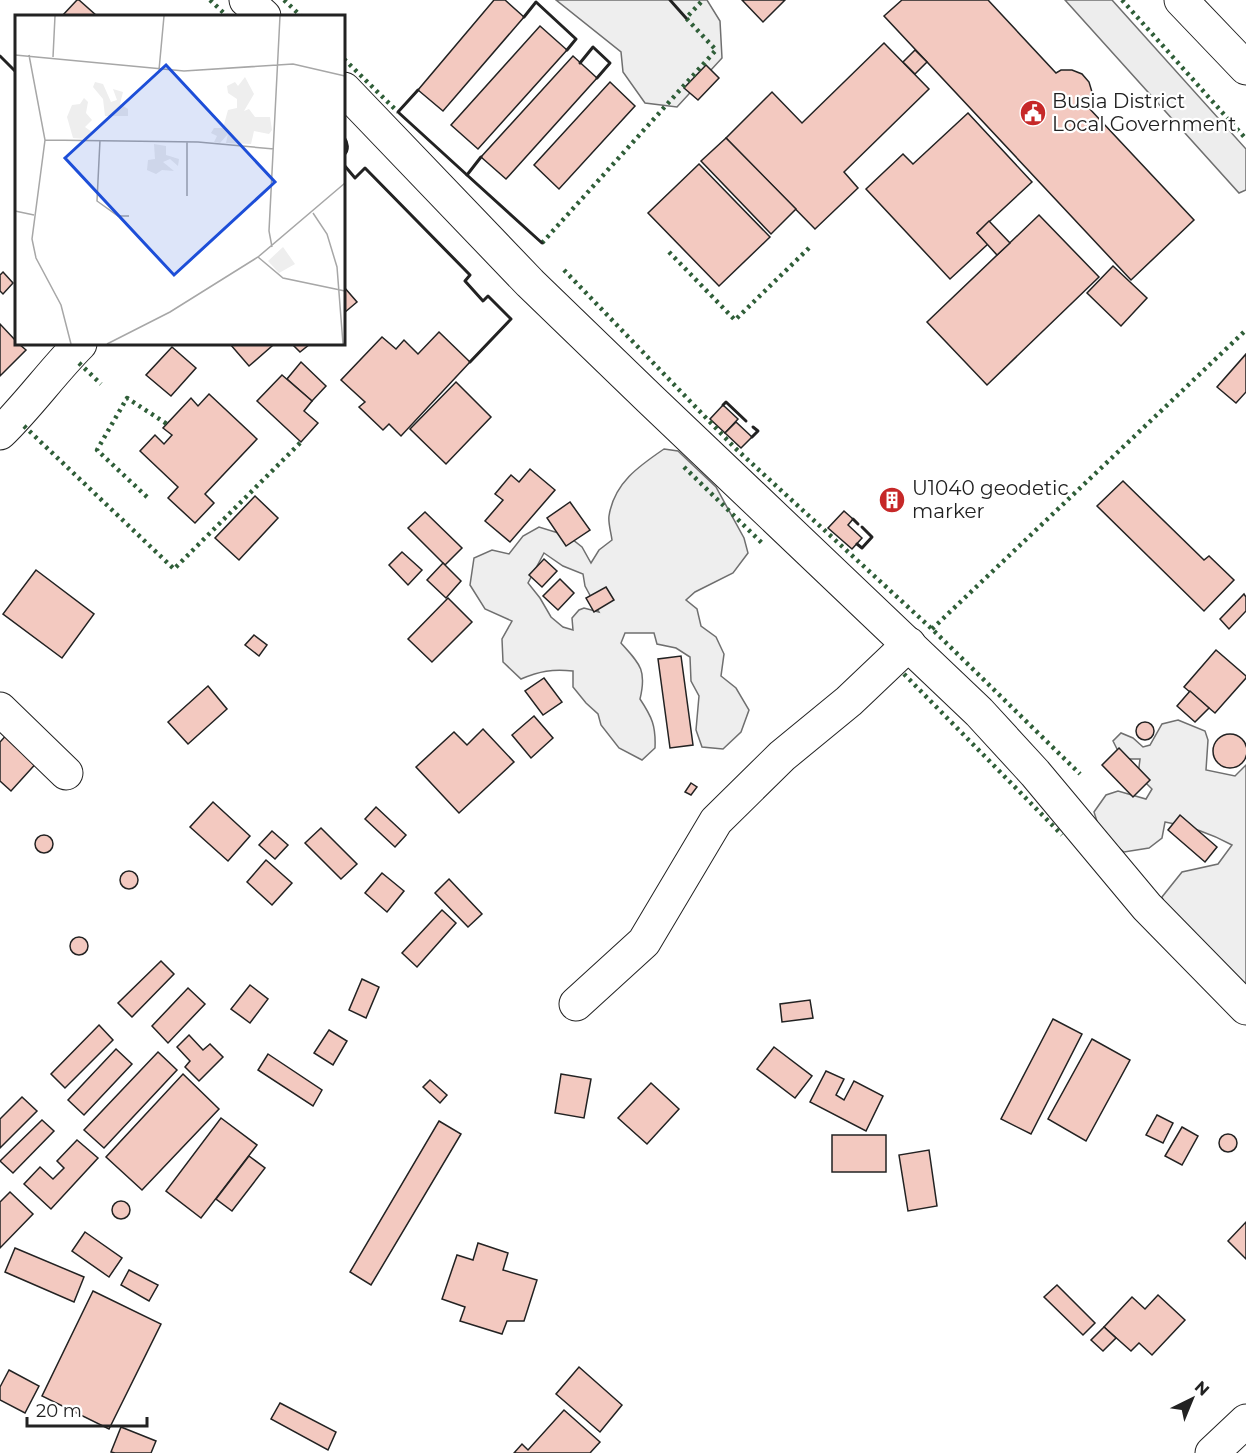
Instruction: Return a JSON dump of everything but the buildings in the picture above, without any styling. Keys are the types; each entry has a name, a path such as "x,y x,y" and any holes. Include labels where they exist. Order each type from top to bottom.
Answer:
{"street":[{"path":"246,0 263,15"},
{"path":"1180,0 1246,68"},
{"path":"345,90 539,291 979,712 1035,773 1147,907 1246,1008"},
{"path":"0,433 79,345"},
{"path":"576,1004 644,942 716,821 782,756 849,701 909,644"},
{"path":"0,709 66,773"},
{"path":"1212,1453 1246,1421"}],"shaded area":[{"path":"556,0 707,0 720,21 722,58 677,107 645,103 623,72 621,52"},
{"path":"1065,0 1112,0 1246,149 1246,190 1239,193"},
{"path":"664,449 678,451 716,487 744,538 748,553 733,573 695,592 686,600 697,609 701,626 716,637 724,654 721,676 736,688 749,710 741,732 723,749 702,747 696,730 699,696 691,681 690,657 676,648 657,644 654,633 625,633 621,643 640,668 643,681 640,699 650,717 655,734 655,748 642,760 619,748 601,725 598,714 573,687 573,671 546,671 521,679 503,662 502,639 512,621 485,609 470,585 474,558 492,550 509,554 523,536 539,527 568,536 582,547 591,563 599,550 612,540 609,516 616,494 629,476","holes":["544,553 563,566 583,574 585,586 599,612 584,608 579,610 572,618 573,630 563,627 551,617 528,583"]},
{"path":"1178,720 1205,731 1208,740 1206,770 1235,776 1246,765 1246,994 1171,920 1162,897 1182,872 1218,864 1232,845 1200,831 1165,822 1162,838 1149,848 1124,852 1101,834 1094,812 1106,795 1118,791 1146,799 1152,789 1138,775 1140,759 1122,759 1113,741 1121,733 1133,738 1143,747 1150,745 1162,724"}],"hedge":[{"path":"210,0 226,15"},
{"path":"284,0 300,15"},
{"path":"542,243 716,50 686,18 703,0"},
{"path":"1122,0 1246,139"},
{"path":"345,60 398,112"},
{"path":"669,252 735,320 809,248"},
{"path":"564,270 735,448 932,629 1080,774"},
{"path":"932,629 1246,330"},
{"path":"79,363 101,384"},
{"path":"147,497 97,450 127,398 167,424"},
{"path":"24,426 174,569 301,442"},
{"path":"684,467 762,543"},
{"path":"904,674 1062,835"}],"wall":[{"path":"670,0 686,18"},
{"path":"524,17 536,2 576,39 567,50"},
{"path":"580,63 593,47 610,63 597,78"},
{"path":"0,56 15,71"},
{"path":"418,90 398,112 467,175"},
{"path":"345,140 347,146 345,154"},
{"path":"481,157 467,175 542,243"},
{"path":"345,166 355,178 365,168 470,275 465,281 483,301 488,296 511,319 470,362"},
{"path":"723,405 726,402 746,421"},
{"path":"752,437 758,431 753,427"},
{"path":"853,519 858,524"},
{"path":"857,544 862,548 872,537 862,527"}],"place":[{"name":"Busia District Local Government","path":"1033,113"},
{"name":"U1040 geodetic marker","path":"892,500"}]}
